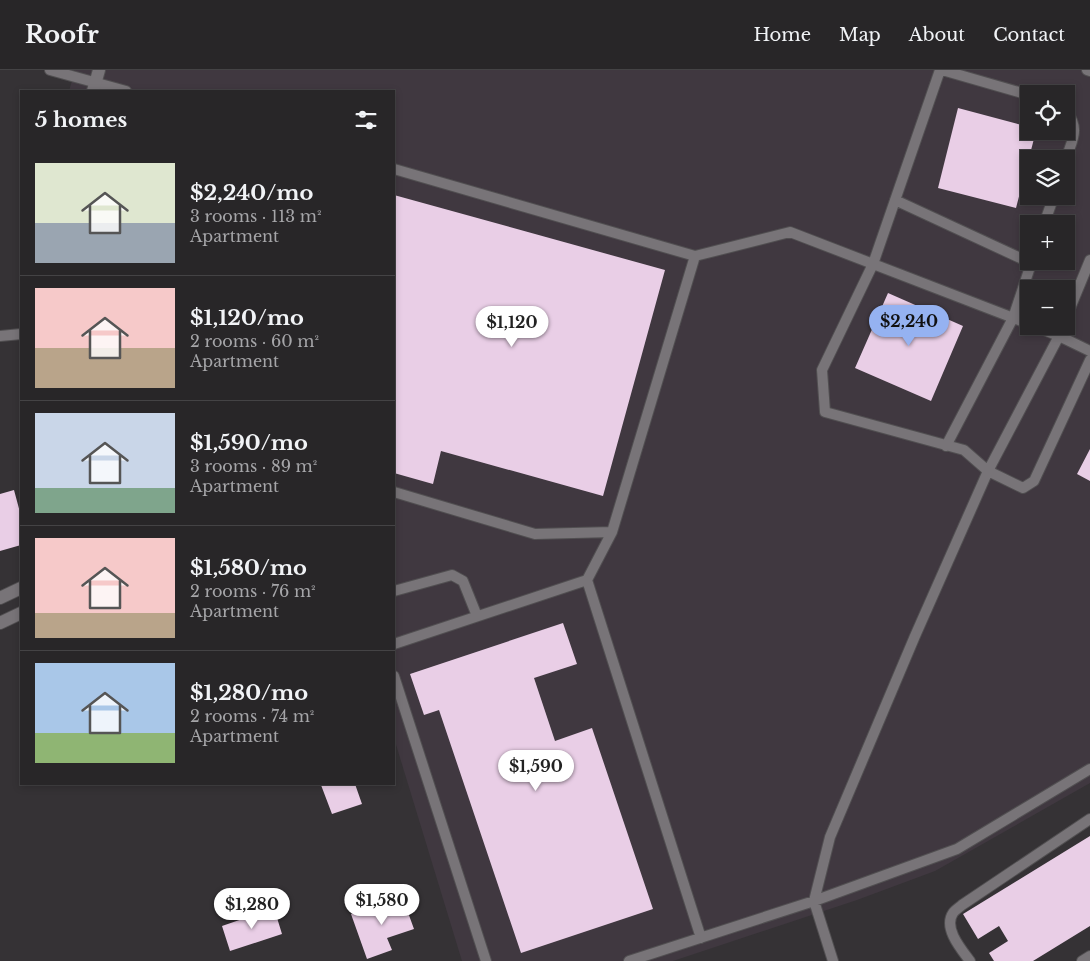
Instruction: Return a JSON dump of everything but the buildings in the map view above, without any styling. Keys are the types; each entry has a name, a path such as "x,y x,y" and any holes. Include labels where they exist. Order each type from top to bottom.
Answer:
{"street":[{"path":"0,598 20,588"},
{"path":"0,622 20,612"}],"lane":[{"path":"50,70 96,81 123,90"},
{"path":"1020,92 941,70 873,264 822,370 825,412 964,450 988,471 1023,488 1034,481 1090,360"},
{"path":"395,169 695,256 790,232 1020,321"},
{"path":"895,200 1020,257"},
{"path":"395,644 587,580 612,532 695,256"},
{"path":"1075,296 1090,260"},
{"path":"946,446 1013,318 1029,270"},
{"path":"0,336 20,334"},
{"path":"833,961 814,902 830,837 914,636 988,471 1059,335"},
{"path":"1067,335 1090,351"},
{"path":"395,492 535,534 612,532"},
{"path":"395,591 452,575 463,581 477,616"},
{"path":"587,580 701,938"},
{"path":"395,679 486,961"},
{"path":"629,961 814,902 957,849 1090,770"},
{"path":"970,961 954,939 950,928 952,914 962,905 1090,819"},
{"path":"1082,961 1090,956"}],"shaded area":[{"path":"75,70 1090,70 1090,783 935,871 857,900 673,961 462,961 395,741 395,90 69,90"}]}
